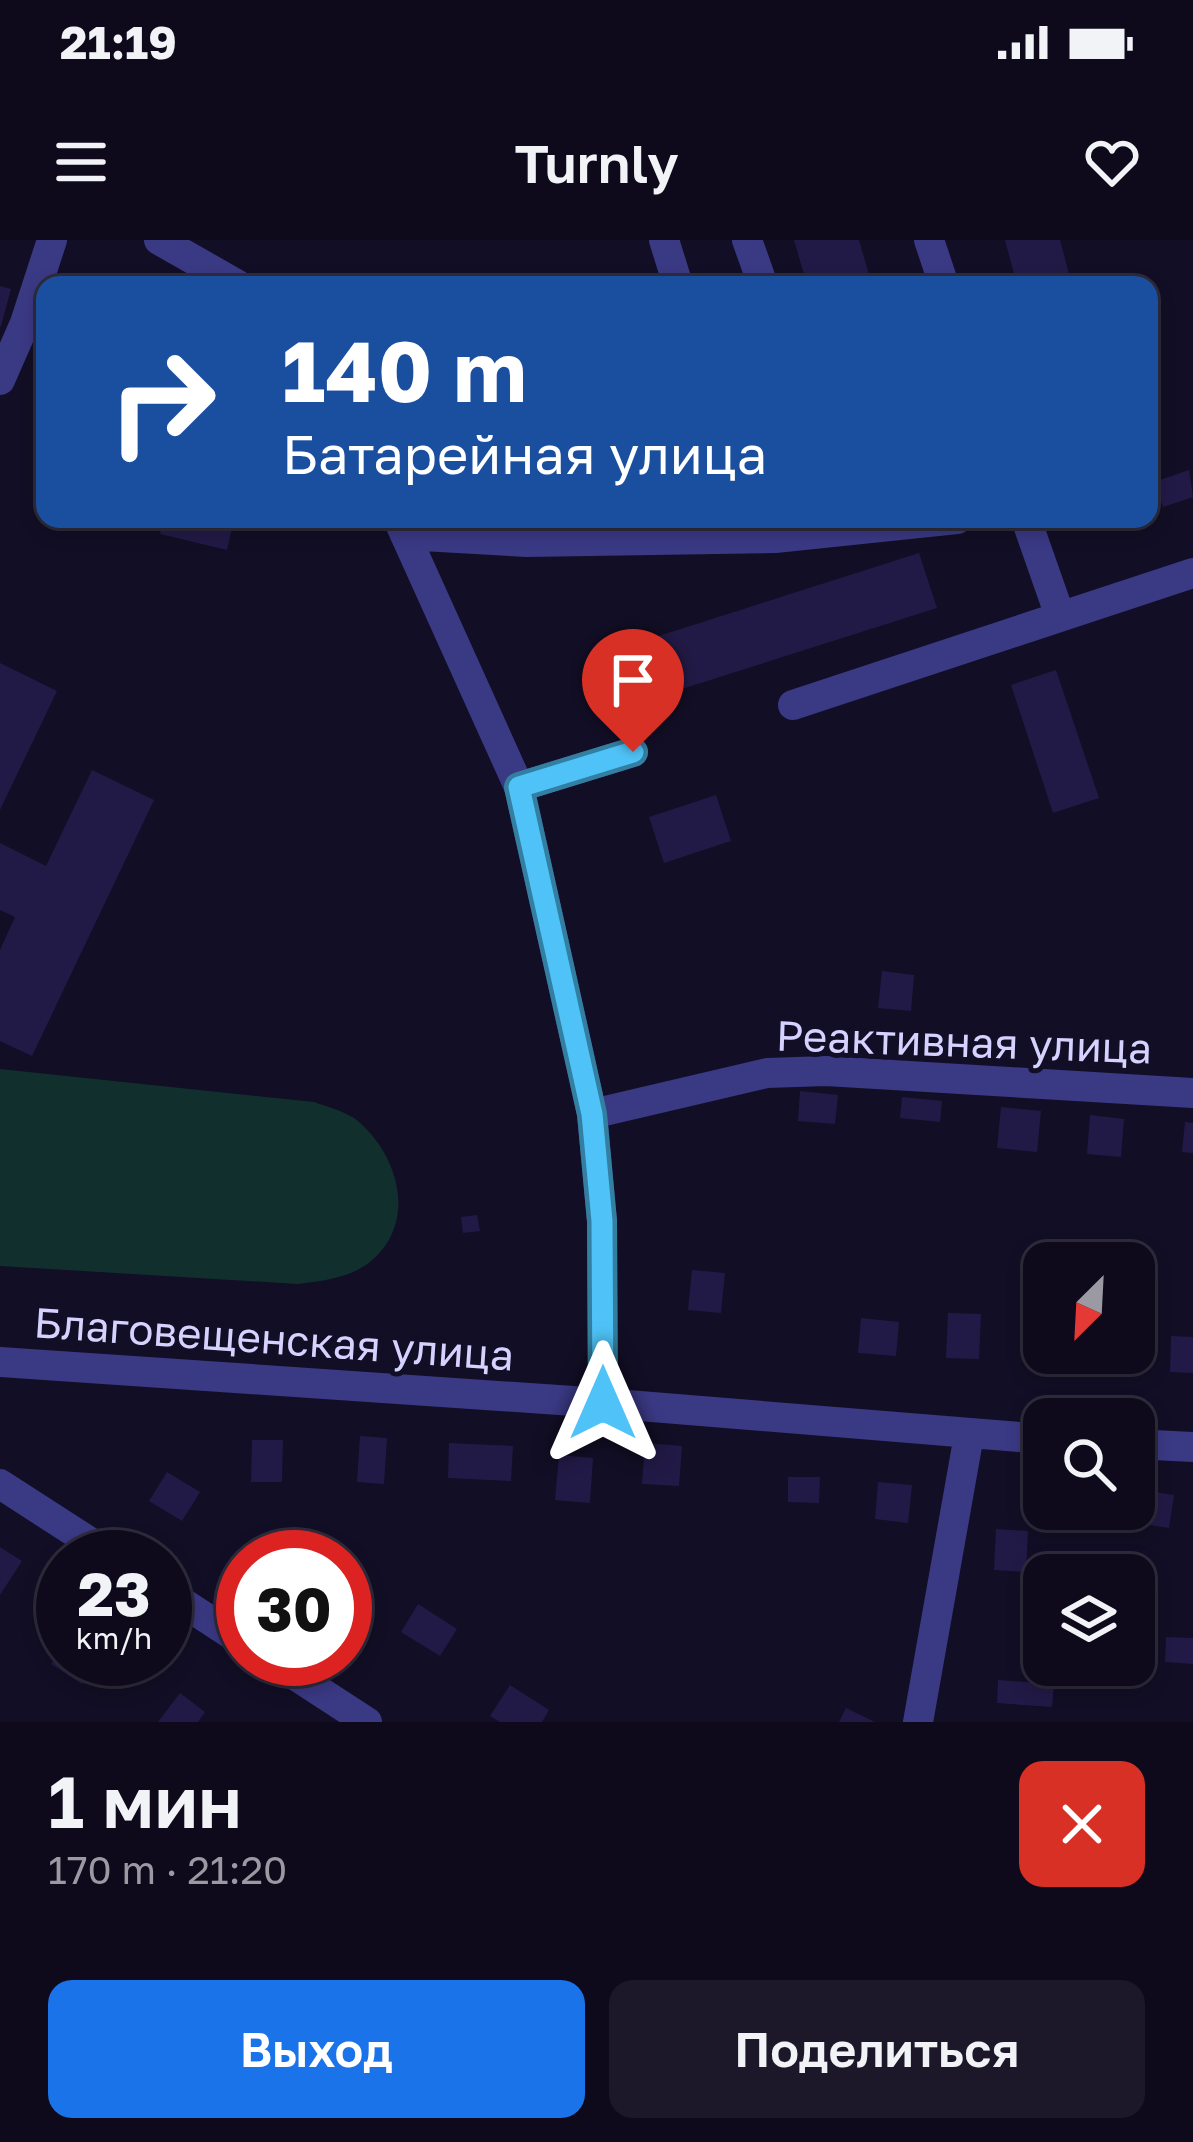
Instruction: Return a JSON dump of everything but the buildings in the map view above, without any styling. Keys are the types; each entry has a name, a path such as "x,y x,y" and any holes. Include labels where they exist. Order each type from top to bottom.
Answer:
{"street":[{"path":"40,276 52,240"},
{"path":"159,240 222,276"},
{"path":"664,240 675,276"},
{"path":"747,240 760,276"},
{"path":"928,240 941,276"},
{"path":"0,380 36,289"},
{"path":"401,528 519,787 592,1114 602,1221 603,1403"},
{"path":"409,528 527,542 752,528"},
{"path":"1030,528 1060,616"},
{"path":"793,705 1193,573"},
{"path":"519,787 633,752"},
{"name":"Реактивная улица","path":"592,1114 767,1073 826,1071 1193,1093"},
{"name":"Благовещенская улица","path":"0,1362 603,1403 1023,1438"},
{"path":"918,1722 969,1435"},
{"path":"1155,1445 1193,1448"},
{"path":"0,1484 71,1530"},
{"path":"312,1686 367,1722"}],"green space":[{"path":"0,1069 314,1102 337,1110 358,1121 384,1152 397,1190 394,1228 385,1246 362,1267 336,1278 298,1284 0,1266"}],"route":[{"path":"603,1403 602,1221 592,1114 519,787 633,752"}]}
